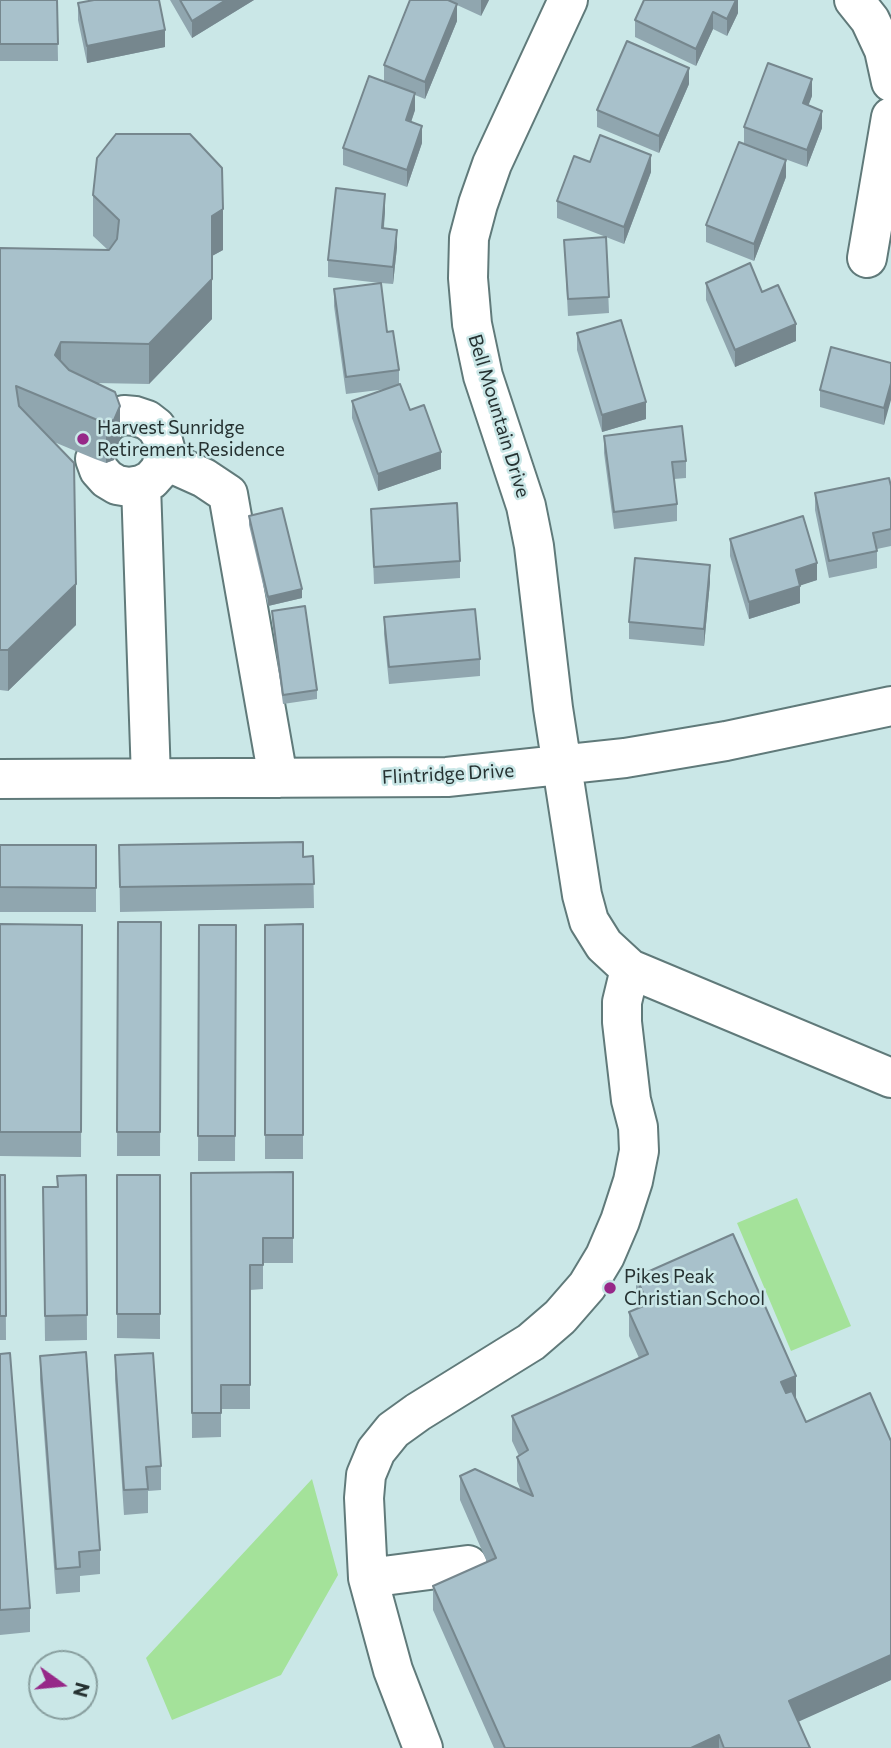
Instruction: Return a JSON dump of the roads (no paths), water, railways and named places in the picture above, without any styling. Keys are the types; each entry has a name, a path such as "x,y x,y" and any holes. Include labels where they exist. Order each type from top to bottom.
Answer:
{"street":[{"name":"Bell Mountain Drive","path":"568,0 492,163 469,238 468,278 472,324 483,376 526,506 534,546 553,708 582,895 589,921 604,945 630,969"},
{"path":"854,0 870,20 884,50 891,82"},
{"path":"867,258 891,117"},
{"path":"151,778 152,473 165,448 156,427 147,420 124,415 113,419 99,443 99,470 107,479 117,485 129,487 152,473 204,478 228,494 278,778"},
{"name":"Flintridge Drive","path":"0,779 447,778 625,758 714,743 891,706"},
{"path":"423,1748 393,1670 368,1578 364,1498 366,1475 376,1451 393,1430 531,1342 560,1317 587,1286 605,1256 633,1181 639,1151 638,1127 631,1100 622,1022 622,1002 630,969 891,1078"},
{"path":"368,1578 468,1566"}],"place":[{"name":"Harvest Sunridge Retirement Residence","path":"83,439"},
{"name":"Pikes Peak Christian School","path":"610,1288"}]}
